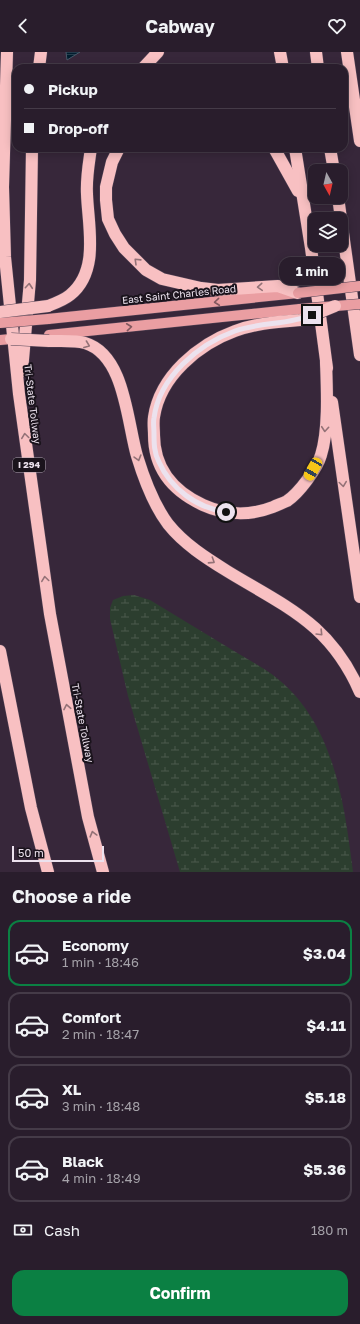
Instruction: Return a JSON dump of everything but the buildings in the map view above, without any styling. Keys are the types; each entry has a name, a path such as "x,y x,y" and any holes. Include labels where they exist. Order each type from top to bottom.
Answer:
{"highway":[{"name":"Tri-State Tollway","path":"7,52 2,187 4,250 19,394 50,614 88,817 103,872"},
{"path":"39,64 40,52"},
{"path":"146,64 158,52"},
{"path":"280,52 282,64"},
{"path":"316,52 318,64"},
{"path":"347,52 360,141"},
{"path":"19,394 30,280 32,152"},
{"path":"0,312 48,306 70,295 78,286 87,268 90,248 86,192 87,169 91,152"},
{"path":"117,152 112,162 106,188 108,219 124,248 146,270 162,279 201,288 218,290 278,286 298,293"},
{"path":"276,152 302,198"},
{"path":"296,152 311,248 360,597"},
{"path":"331,152 333,164"},
{"path":"339,204 360,355"},
{"path":"326,362 327,401 325,432 321,456 306,483 287,501 262,511 239,514 214,510 188,498 164,474 157,459 154,446 154,417 159,398 173,375 185,362 201,349 236,330 335,306"},
{"path":"5,340 49,338 85,343 99,350 110,361 117,374 144,476 151,496 168,524 189,545 291,610 315,628 334,648 349,671 360,692"},
{"path":"0,651 31,808 48,872"}],"main road":[{"name":"East Saint Charles Road","path":"0,323 360,286"},
{"path":"335,306 360,304"},
{"path":"49,338 300,315"}],"green space":[{"path":"134,595 150,600 259,666 273,675 294,694 310,715 323,739 332,764 340,791 353,872 180,872 128,696 110,619 110,608 113,600 123,596"}],"water":[{"path":"66,52 80,52 67,60"}],"route":[{"path":"226,512 214,510 188,498 164,474 157,459 154,446 154,417 159,398 173,375 185,362 201,349 220,337 236,330 257,325 301,320 312,315"}]}
